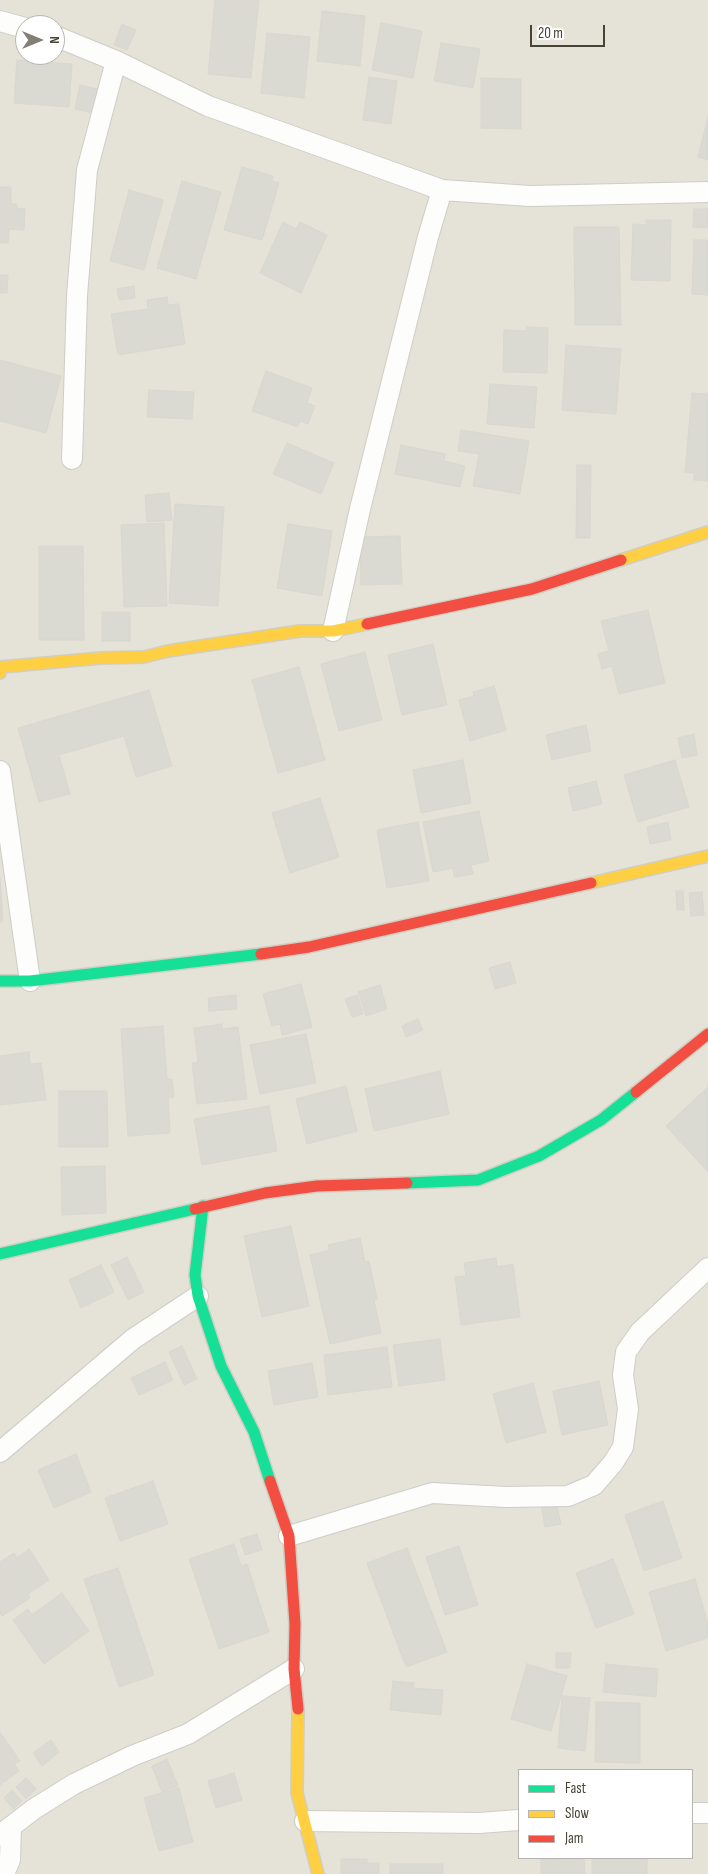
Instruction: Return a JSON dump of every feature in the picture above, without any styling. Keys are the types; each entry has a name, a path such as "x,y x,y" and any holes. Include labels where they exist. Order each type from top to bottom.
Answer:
{"street":[{"path":"0,21 15,25"},
{"path":"65,40 116,61 208,106 442,190 530,196 708,192"},
{"path":"72,459 77,296 87,170 116,61"},
{"path":"333,630 360,508 428,237 442,190"},
{"path":"0,673 0,667 101,658 144,657 168,651 300,631 333,630 532,589 708,532"},
{"path":"0,771 30,981"},
{"path":"0,980 30,981 195,963 309,947 708,856"},
{"path":"0,1254 265,1193 317,1186 478,1180 539,1156 600,1120 708,1034"},
{"path":"203,1206 195,1275 198,1296 221,1366 254,1432 289,1536 295,1624 294,1669 298,1706 297,1793 318,1874"},
{"path":"289,1536 432,1493 506,1497 568,1496 594,1484 613,1463 623,1447 628,1409 623,1375 626,1352 640,1332 708,1268"},
{"path":"0,1452 42,1419 133,1339 198,1296"},
{"path":"4,1874 10,1860 6,1831 34,1809 74,1784 132,1756 188,1734 294,1669"},
{"path":"693,1813 708,1813"},
{"path":"305,1821 479,1823 518,1820"}],"shaded area":[{"path":"0,0 708,0 708,1874 0,1874"}],"building":[{"path":"215,0 259,0 251,78 208,74"},
{"path":"322,11 365,16 360,66 317,61"},
{"path":"381,23 422,31 413,78 372,70"},
{"path":"122,24 136,30 127,50 114,45"},
{"path":"267,33 310,37 304,98 261,93"},
{"path":"441,43 480,49 473,88 434,81"},
{"path":"72,64 69,107 14,103 17,65"},
{"path":"369,77 397,81 391,124 363,120"},
{"path":"481,78 521,79 521,129 481,128"},
{"path":"80,85 98,89 94,113 75,109"},
{"path":"708,117 708,160 698,157"},
{"path":"242,167 273,176 272,181 279,183 262,240 224,230"},
{"path":"182,181 221,192 196,279 157,268"},
{"path":"0,187 11,187 11,204 17,204 17,208 25,209 24,230 9,229 8,243 0,243"},
{"path":"129,190 163,200 144,270 110,261"},
{"path":"694,209 708,209 708,228 693,227"},
{"path":"646,220 671,220 670,281 631,280 633,224 646,225"},
{"path":"283,222 296,229 300,222 327,235 301,293 260,273"},
{"path":"574,227 619,227 621,325 575,325"},
{"path":"694,240 708,240 708,295 692,294"},
{"path":"0,275 8,275 7,293 0,293"},
{"path":"134,286 135,298 119,300 117,289"},
{"path":"167,297 168,305 179,304 185,344 118,355 111,314 148,309 147,300"},
{"path":"527,327 548,328 547,373 503,372 504,330 527,331"},
{"path":"566,345 621,349 616,414 562,410"},
{"path":"0,360 61,376 46,433 0,421"},
{"path":"266,371 312,388 307,403 315,406 308,424 300,421 298,427 252,411"},
{"path":"490,384 537,387 534,428 487,424"},
{"path":"149,390 194,392 192,419 147,417"},
{"path":"692,393 708,394 708,481 694,480 694,473 685,472"},
{"path":"461,430 529,441 520,494 473,486 479,454 458,451"},
{"path":"287,443 334,463 321,494 273,474"},
{"path":"401,445 445,454 444,461 465,466 460,487 395,474"},
{"path":"577,465 591,465 590,538 576,538"},
{"path":"169,493 172,520 147,522 145,495"},
{"path":"175,504 224,507 218,606 169,603"},
{"path":"164,523 167,606 124,607 121,525"},
{"path":"288,524 332,531 322,596 277,588"},
{"path":"400,536 402,584 361,585 360,537"},
{"path":"39,546 83,546 84,640 39,640"},
{"path":"648,610 665,683 619,694 612,666 602,669 598,654 609,651 601,621"},
{"path":"102,612 130,612 130,641 102,641"},
{"path":"433,644 447,705 402,715 388,655"},
{"path":"365,652 382,720 339,731 321,664"},
{"path":"299,667 325,760 278,773 252,680"},
{"path":"494,686 506,730 470,741 459,700 474,696 473,692"},
{"path":"149,690 172,766 136,777 124,736 59,755 70,794 39,802 18,728"},
{"path":"586,725 591,751 552,760 546,735"},
{"path":"694,734 697,755 682,758 678,738"},
{"path":"463,760 471,803 421,813 413,770"},
{"path":"675,760 689,807 638,822 624,775"},
{"path":"596,781 602,804 573,811 568,788"},
{"path":"320,798 339,857 290,873 272,813"},
{"path":"479,811 489,861 471,865 473,874 454,877 453,868 433,872 423,822"},
{"path":"418,822 429,881 387,888 377,830"},
{"path":"668,822 671,840 650,844 647,827"},
{"path":"0,877 3,922 0,922"},
{"path":"676,891 683,891 684,910 677,910"},
{"path":"702,892 704,915 691,916 689,893"},
{"path":"510,962 516,983 495,989 489,968"},
{"path":"301,984 312,1027 282,1035 280,1024 272,1026 263,994"},
{"path":"380,985 387,1009 366,1016 358,992"},
{"path":"236,995 237,1009 209,1011 208,998"},
{"path":"357,995 363,1014 352,1017 345,999"},
{"path":"418,1019 423,1030 406,1037 402,1026"},
{"path":"222,1024 222,1029 238,1027 247,1099 197,1104 192,1063 198,1062 194,1028"},
{"path":"163,1026 167,1079 172,1079 174,1097 168,1098 170,1133 128,1136 121,1029"},
{"path":"306,1034 316,1083 260,1094 250,1045"},
{"path":"29,1052 30,1064 41,1063 46,1100 0,1105 0,1056"},
{"path":"440,1071 449,1114 374,1131 365,1089"},
{"path":"346,1086 357,1131 307,1144 296,1099"},
{"path":"708,1087 708,1172 666,1126"},
{"path":"59,1091 107,1091 108,1147 59,1147"},
{"path":"269,1106 277,1151 202,1165 194,1119"},
{"path":"105,1166 106,1213 62,1215 61,1167"},
{"path":"291,1226 309,1306 262,1317 244,1236"},
{"path":"360,1238 365,1262 369,1261 377,1299 374,1300 381,1333 330,1344 310,1255 329,1250 328,1245"},
{"path":"127,1257 144,1292 128,1300 111,1265"},
{"path":"496,1258 497,1267 513,1264 520,1317 461,1325 455,1277 466,1276 464,1263"},
{"path":"101,1265 114,1292 81,1308 69,1280"},
{"path":"440,1339 445,1380 399,1386 393,1345"},
{"path":"182,1346 197,1379 184,1385 169,1352"},
{"path":"387,1347 392,1387 328,1395 324,1355"},
{"path":"165,1362 173,1380 139,1395 131,1378"},
{"path":"312,1363 318,1397 274,1405 268,1371"},
{"path":"599,1381 608,1425 562,1435 553,1391"},
{"path":"533,1383 546,1432 506,1443 493,1394"},
{"path":"76,1454 91,1492 54,1508 38,1470"},
{"path":"153,1481 168,1524 120,1541 105,1498"},
{"path":"663,1501 682,1558 644,1571 625,1515"},
{"path":"556,1502 561,1524 545,1527 541,1504"},
{"path":"257,1534 262,1550 245,1555 240,1539"},
{"path":"234,1544 241,1566 247,1564 269,1632 219,1649 189,1559"},
{"path":"459,1546 478,1605 445,1615 426,1557"},
{"path":"407,1548 447,1652 406,1667 367,1563"},
{"path":"29,1549 49,1580 28,1594 30,1598 2,1616 0,1613 0,1562 14,1553 17,1558"},
{"path":"613,1559 634,1614 596,1628 576,1573"},
{"path":"118,1568 154,1675 119,1687 84,1579"},
{"path":"695,1579 708,1624 708,1638 666,1651 649,1592"},
{"path":"62,1593 89,1631 44,1664 13,1620 28,1609 32,1615"},
{"path":"556,1653 571,1653 570,1668 556,1668"},
{"path":"527,1664 567,1676 551,1731 511,1719"},
{"path":"606,1664 658,1669 656,1697 603,1692"},
{"path":"393,1681 414,1683 413,1688 443,1690 441,1715 390,1710"},
{"path":"562,1696 590,1698 585,1751 558,1748"},
{"path":"596,1702 640,1703 640,1763 595,1762"},
{"path":"0,1732 20,1761 14,1764 19,1771 0,1785"},
{"path":"51,1740 59,1752 42,1766 33,1753"},
{"path":"167,1759 178,1786 162,1792 152,1766"},
{"path":"234,1773 242,1800 216,1808 208,1781"},
{"path":"26,1778 36,1789 26,1799 16,1787"},
{"path":"179,1788 193,1842 159,1851 144,1798"},
{"path":"12,1790 22,1801 14,1809 4,1798"},
{"path":"341,1859 367,1859 367,1863 379,1863 379,1874 341,1874"},
{"path":"541,1859 584,1859 585,1874 541,1874"},
{"path":"592,1859 647,1859 647,1874 592,1874"},
{"path":"390,1864 443,1864 443,1874 390,1874"}],"traffic: fast":[{"path":"0,981 30,981 261,954"},
{"path":"407,1183 478,1180 539,1156 601,1120 636,1092"},
{"path":"203,1206 195,1275 198,1296 221,1366 254,1432 270,1481"},
{"path":"0,1254 195,1209"}],"traffic: slow":[{"path":"621,560 708,532"},
{"path":"0,673 1,667 101,658 144,657 168,651 300,631 333,631 367,624"},
{"path":"591,883 708,856"},
{"path":"298,1709 297,1793 318,1874"}],"traffic: jam":[{"path":"367,624 532,589 621,560"},
{"path":"261,954 309,947 591,883"},
{"path":"636,1092 708,1034"},
{"path":"195,1209 265,1193 317,1186 407,1183"},
{"path":"270,1481 289,1536 295,1624 294,1669 298,1709"}]}
